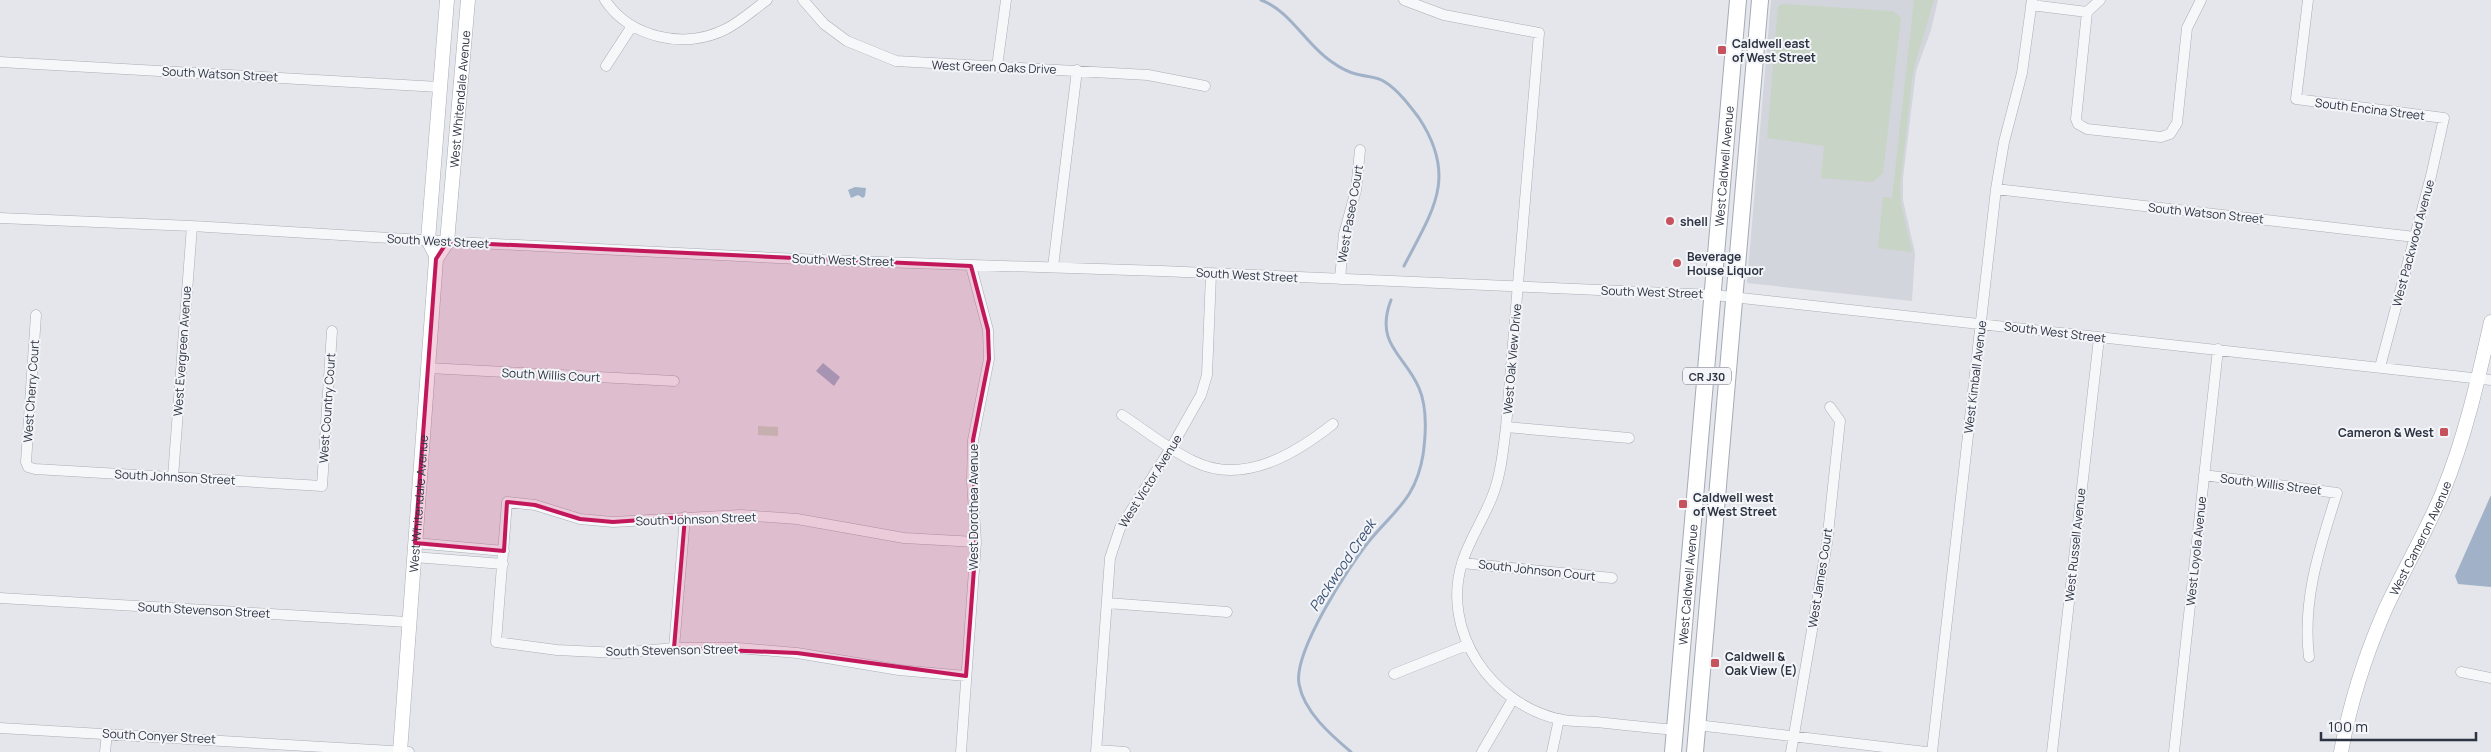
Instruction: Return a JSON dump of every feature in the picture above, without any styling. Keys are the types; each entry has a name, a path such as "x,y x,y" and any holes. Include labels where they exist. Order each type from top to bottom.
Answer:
{"main road":[{"name":"West Caldwell Avenue","path":"1673,752 1738,0"},
{"name":"West Caldwell Avenue","path":"1695,752 1760,0"},
{"path":"1686,604 1694,636 1688,714 1697,725"}],"street":[{"name":"West Whitendale Avenue","path":"428,240 447,0"},
{"name":"West Whitendale Avenue","path":"403,752 408,622 437,257 447,242 468,0"},
{"path":"604,0 619,16 632,26 665,38 705,37 725,29 766,0"},
{"name":"West Green Oaks Drive","path":"803,0 824,24 847,41 896,61 916,64 1148,74 1205,86"},
{"path":"997,67 1006,0"},
{"name":"West Oak View Drive","path":"1404,0 1444,15 1539,33 1501,468 1492,498 1462,563 1458,582 1458,602 1467,645 1484,672 1513,699 1535,711 1559,719 1675,730"},
{"path":"2100,0 2087,12 2076,113 2078,124 2087,129 2161,137 2170,134 2177,123 2188,26 2201,0"},
{"name":"South Encina Street","path":"2308,0 2296,99 2444,118"},
{"name":"West Kimball Avenue","path":"1932,752 1996,189 2004,142 2022,73 2031,3 2087,12"},
{"path":"606,66 632,26"},
{"name":"South Watson Street","path":"0,62 440,87"},
{"path":"1053,267 1076,70"},
{"name":"West Packwood Avenue","path":"2380,367 2444,118"},
{"name":"West Paseo Court","path":"1340,279 1344,234 1356,190 1360,150"},
{"name":"South Watson Street","path":"1996,189 2415,236"},
{"name":"South West Street","path":"0,218 192,226 447,242 970,266 1053,267 1734,296 2099,338 2218,349 2485,379"},
{"name":"West Evergreen Avenue","path":"173,477 192,226"},
{"path":"428,240 437,257"},
{"name":"West Dorothea Avenue","path":"961,752 976,542 972,481 973,440 989,359 988,330 970,266"},
{"name":"West Victor Avenue","path":"1097,751 1110,558 1120,528 1171,448 1201,395 1207,375 1212,274"},
{"name":"West Cherry Court","path":"28,467 26,462 36,315"},
{"name":"West Cameron Avenue","path":"2342,752 2351,708 2364,662 2386,609 2425,532 2443,491 2485,379 2491,322"},
{"name":"West Country Court","path":"322,486 332,331"},
{"name":"West Russell Avenue","path":"2052,752 2099,338"},
{"name":"West Loyola Avenue","path":"2174,752 2218,349"},
{"name":"South Willis Court","path":"428,368 674,381"},
{"name":"West James Court","path":"1792,752 1826,543 1839,431 1840,421 1830,407"},
{"path":"1122,415 1194,462 1215,468 1236,470 1280,460 1307,444 1333,424"},
{"path":"1506,427 1629,438"},
{"name":"South Johnson Street","path":"28,467 35,469 322,486"},
{"name":"South Willis Street","path":"2204,476 2337,493 2320,540 2311,584 2306,632 2309,657"},
{"name":"South Johnson Street","path":"504,551 508,502 535,504 580,519 613,522 741,515 798,519 904,538 976,542"},
{"path":"674,648 685,517"},
{"path":"414,550 504,551 503,564 414,550"},
{"name":"South Johnson Court","path":"1462,563 1612,578"},
{"name":"South Stevenson Street","path":"503,564 496,642 557,650 619,652 674,648 738,648 797,653 899,670 966,676"},
{"name":"South Stevenson Street","path":"0,598 408,622"},
{"path":"1107,602 1227,612"},
{"path":"1394,674 1467,645"},
{"path":"2461,672 2491,678"},
{"path":"1482,752 1513,699"},
{"path":"1552,752 1559,719"},
{"path":"1697,725 1926,752"},
{"name":"South Conyer Street","path":"0,728 403,752"},
{"path":"105,752 106,733"},
{"path":"1097,751 1125,752"}],"highlighted area":[{"path":"447,242 971,266 988,330 989,359 973,440 976,542 966,676 797,653 674,648 685,517 613,522 580,519 535,505 507,502 504,551 415,543 436,259"}],"shaded area":[{"path":"1771,0 1938,0 1931,30 1916,71 1903,178 1903,200 1915,253 1912,301 1747,283"}],"green space":[{"path":"1914,0 1934,0 1913,71 1900,186 1901,204 1912,252 1878,248 1883,197 1892,198"},
{"path":"1783,4 1893,11 1901,18 1883,173 1873,182 1821,178 1824,146 1767,138 1778,6"},
{"path":"758,426 778,427 778,436 758,435"}],"water":[{"path":"855,187 866,188 863,198 858,195 851,198 848,190"},
{"path":"823,363 840,377 834,386 816,371"},
{"path":"2491,495 2491,587 2458,584 2455,576"}],"waterway":[{"name":"Packwood Creek","path":"1261,0 1281,12 1314,47 1335,64 1353,73 1382,80 1395,89 1419,118 1431,139 1437,158 1439,176 1437,193 1424,228 1404,266"},
{"name":"Packwood Creek","path":"1351,752 1319,722 1306,704 1299,684 1299,670 1313,631 1324,610 1361,552 1410,493 1420,470 1425,439 1424,404 1419,388 1393,348 1389,338 1386,328 1391,300"}],"place":[{"name":"Caldwell east of West Street","path":"1722,50"},
{"name":"shell","path":"1670,221"},
{"name":"Beverage House Liquor","path":"1677,263"},
{"name":"Cameron & West","path":"2444,432"},
{"name":"Caldwell west of West Street","path":"1683,504"},
{"name":"Caldwell & Oak View (E)","path":"1715,663"}]}
